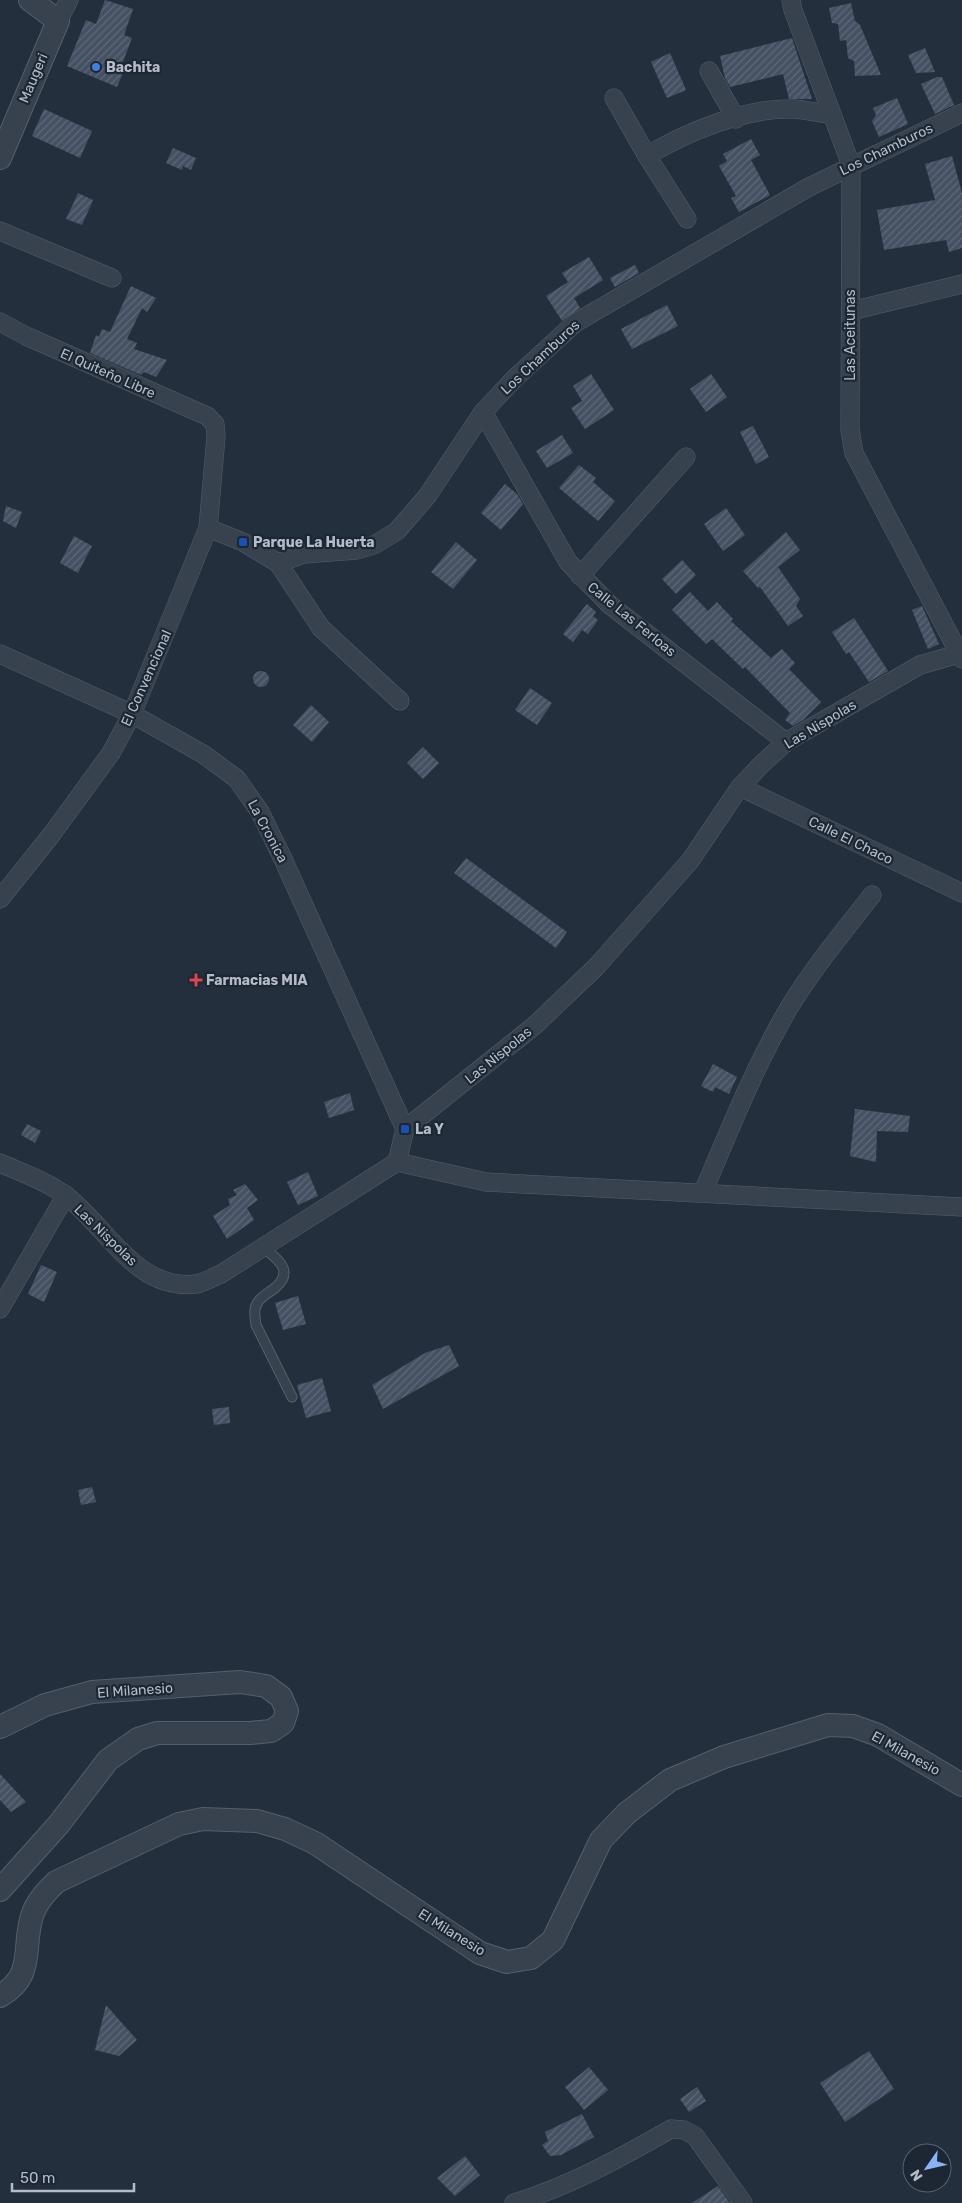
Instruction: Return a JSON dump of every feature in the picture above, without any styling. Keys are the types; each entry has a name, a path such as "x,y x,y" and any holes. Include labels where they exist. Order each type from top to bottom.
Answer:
{"street":[{"path":"30,0 58,22"},
{"name":"Maugeri","path":"2,150 37,66 69,0"},
{"name":"Las Aceitunas","path":"791,0 793,10 851,165 850,430 854,453 961,656"},
{"path":"709,71 736,119"},
{"path":"614,98 647,156 688,219"},
{"path":"647,156 672,141 758,112 793,109 832,115"},
{"name":"Los Chamburos","path":"278,563 304,554 357,550 374,545 397,531 428,494 483,412 514,379 575,323 851,165 962,113"},
{"path":"0,231 112,278"},
{"path":"851,311 962,284"},
{"name":"El Quiteño Libre","path":"0,322 26,336 207,416 215,424"},
{"name":"Calle Las Ferloas","path":"483,412 568,562 580,576 610,605 786,742"},
{"name":"El Convencional","path":"0,899 52,834 111,752 132,714 208,528 216,437 215,424"},
{"path":"580,576 686,457"},
{"path":"208,528 243,542 278,563 321,628 400,701"},
{"name":"La Cronica","path":"0,654 132,714 203,754 237,778 260,812 405,1129"},
{"name":"Las Nispolas","path":"405,1129 534,1026 596,966 690,861 740,787 786,742 920,666 961,656"},
{"name":"Calle El Chaco","path":"740,787 962,893"},
{"path":"702,1192 758,1066 791,1005 835,943 872,896"},
{"path":"405,1129 397,1162 486,1182 962,1207"},
{"name":"Las Nispolas","path":"0,1163 66,1195 136,1266 165,1281 178,1284 198,1284 221,1274 264,1248 397,1162"},
{"path":"0,1309 66,1195"},
{"name":"El Milanesio","path":"0,1727 45,1704 92,1692 240,1682 266,1686 282,1697 287,1711 283,1723 271,1731 250,1733 157,1733 138,1739 108,1760 59,1824 0,1890"},
{"name":"El Milanesio","path":"0,1996 13,1989 24,1972 33,1914 42,1896 56,1882 179,1824 203,1820 257,1821 285,1829 315,1843 480,1953 506,1962 531,1958 553,1940 601,1840 626,1813 670,1780 724,1757 828,1725 852,1726 878,1735 962,1785"},
{"path":"514,2203 539,2195 601,2169 671,2129 684,2130 695,2136 743,2203"}],"lane":[{"path":"264,1248 280,1260 285,1274 276,1287 258,1302 254,1312 256,1325 292,1397"}],"building":[{"path":"105,0 133,9 124,35 132,38 121,67 125,68 117,87 67,66 86,20 96,24"},
{"path":"851,3 855,21 860,25 881,75 855,76 854,61 848,58 846,40 840,41 838,24 832,23 829,8"},
{"path":"792,38 812,99 789,99 783,74 730,87 725,78 720,56"},
{"path":"925,48 935,72 916,73 908,55"},
{"path":"670,53 686,90 667,98 651,62"},
{"path":"937,77 942,77 954,105 935,114 921,84"},
{"path":"897,98 908,124 879,137 872,121 876,115 873,108"},
{"path":"44,109 92,131 80,158 32,136"},
{"path":"751,139 760,155 751,160 770,195 739,212 731,198 736,196 719,166 727,161 723,154"},
{"path":"173,148 196,158 191,170 183,166 182,170 166,163"},
{"path":"952,156 962,193 962,248 949,252 946,240 884,250 877,210 935,200 925,164"},
{"path":"78,193 93,200 82,225 66,219"},
{"path":"589,257 603,280 574,298 580,308 562,321 546,296 568,282 562,273"},
{"path":"635,265 639,273 615,287 610,278"},
{"path":"131,286 156,298 147,312 142,308 127,339 137,343 134,349 167,360 156,377 144,372 141,375 90,353 96,335 99,337 102,329 110,332"},
{"path":"667,305 678,326 632,349 621,329"},
{"path":"591,374 614,410 585,429 571,408 582,401 573,386"},
{"path":"711,374 727,397 706,412 690,389"},
{"path":"753,426 769,457 756,464 740,432"},
{"path":"562,435 573,453 547,468 536,451"},
{"path":"579,465 596,478 593,482 615,501 598,521 559,488"},
{"path":"505,484 517,494 523,504 501,530 481,513"},
{"path":"6,506 22,512 16,528 3,521"},
{"path":"726,508 745,535 723,551 704,524"},
{"path":"786,532 800,550 778,567 800,599 796,606 803,616 788,626 760,587 758,588 743,571"},
{"path":"74,536 92,546 78,573 60,563"},
{"path":"456,542 477,560 453,589 431,572"},
{"path":"682,560 696,575 676,594 662,579"},
{"path":"690,592 708,611 717,602 733,619 731,621 771,658 782,649 795,663 789,669 821,702 803,720 793,726 785,720 790,713 745,667 743,669 712,639 706,644 672,610"},
{"path":"587,604 596,612 593,616 598,620 588,634 582,630 573,642 563,634"},
{"path":"922,606 939,644 928,649 912,610"},
{"path":"854,618 888,671 869,682 849,652 846,654 832,632"},
{"path":"261,671 267,673 269,679 267,685 261,687 255,685 253,679 255,673"},
{"path":"530,688 552,703 537,725 515,710"},
{"path":"311,705 329,722 312,742 293,725"},
{"path":"423,747 439,763 423,779 407,763"},
{"path":"466,858 567,932 556,948 454,873"},
{"path":"713,1064 737,1077 729,1094 715,1087 713,1092 701,1086"},
{"path":"350,1093 354,1110 329,1118 324,1102"},
{"path":"855,1109 910,1116 908,1132 877,1131 876,1162 850,1156"},
{"path":"27,1124 41,1131 35,1143 21,1135"},
{"path":"308,1172 318,1196 298,1205 287,1182"},
{"path":"245,1184 258,1200 247,1208 254,1220 227,1239 213,1216 230,1205 228,1199 237,1195 233,1190"},
{"path":"41,1265 57,1272 44,1302 28,1294"},
{"path":"298,1296 306,1324 283,1330 275,1303"},
{"path":"449,1345 459,1366 383,1409 372,1385 425,1353"},
{"path":"322,1378 331,1411 306,1418 297,1385"},
{"path":"229,1407 230,1423 214,1425 212,1409"},
{"path":"92,1487 96,1502 81,1505 78,1490"},
{"path":"0,1774 26,1802 11,1812 0,1800"},
{"path":"106,2005 137,2040 119,2056 95,2050"},
{"path":"869,2051 894,2089 845,2122 820,2083"},
{"path":"589,2067 608,2090 584,2110 565,2087"},
{"path":"697,2087 706,2101 689,2112 680,2099"},
{"path":"582,2114 594,2137 561,2155 550,2156 542,2145 548,2141 545,2132"},
{"path":"465,2156 480,2175 455,2196 437,2178"},
{"path":"718,2186 730,2203 692,2203"}],"place":[{"name":"Bachita","path":"96,67"},
{"name":"Parque La Huerta","path":"243,542"},
{"name":"Farmacias MIA","path":"196,980"},
{"name":"La Y","path":"405,1129"}]}
